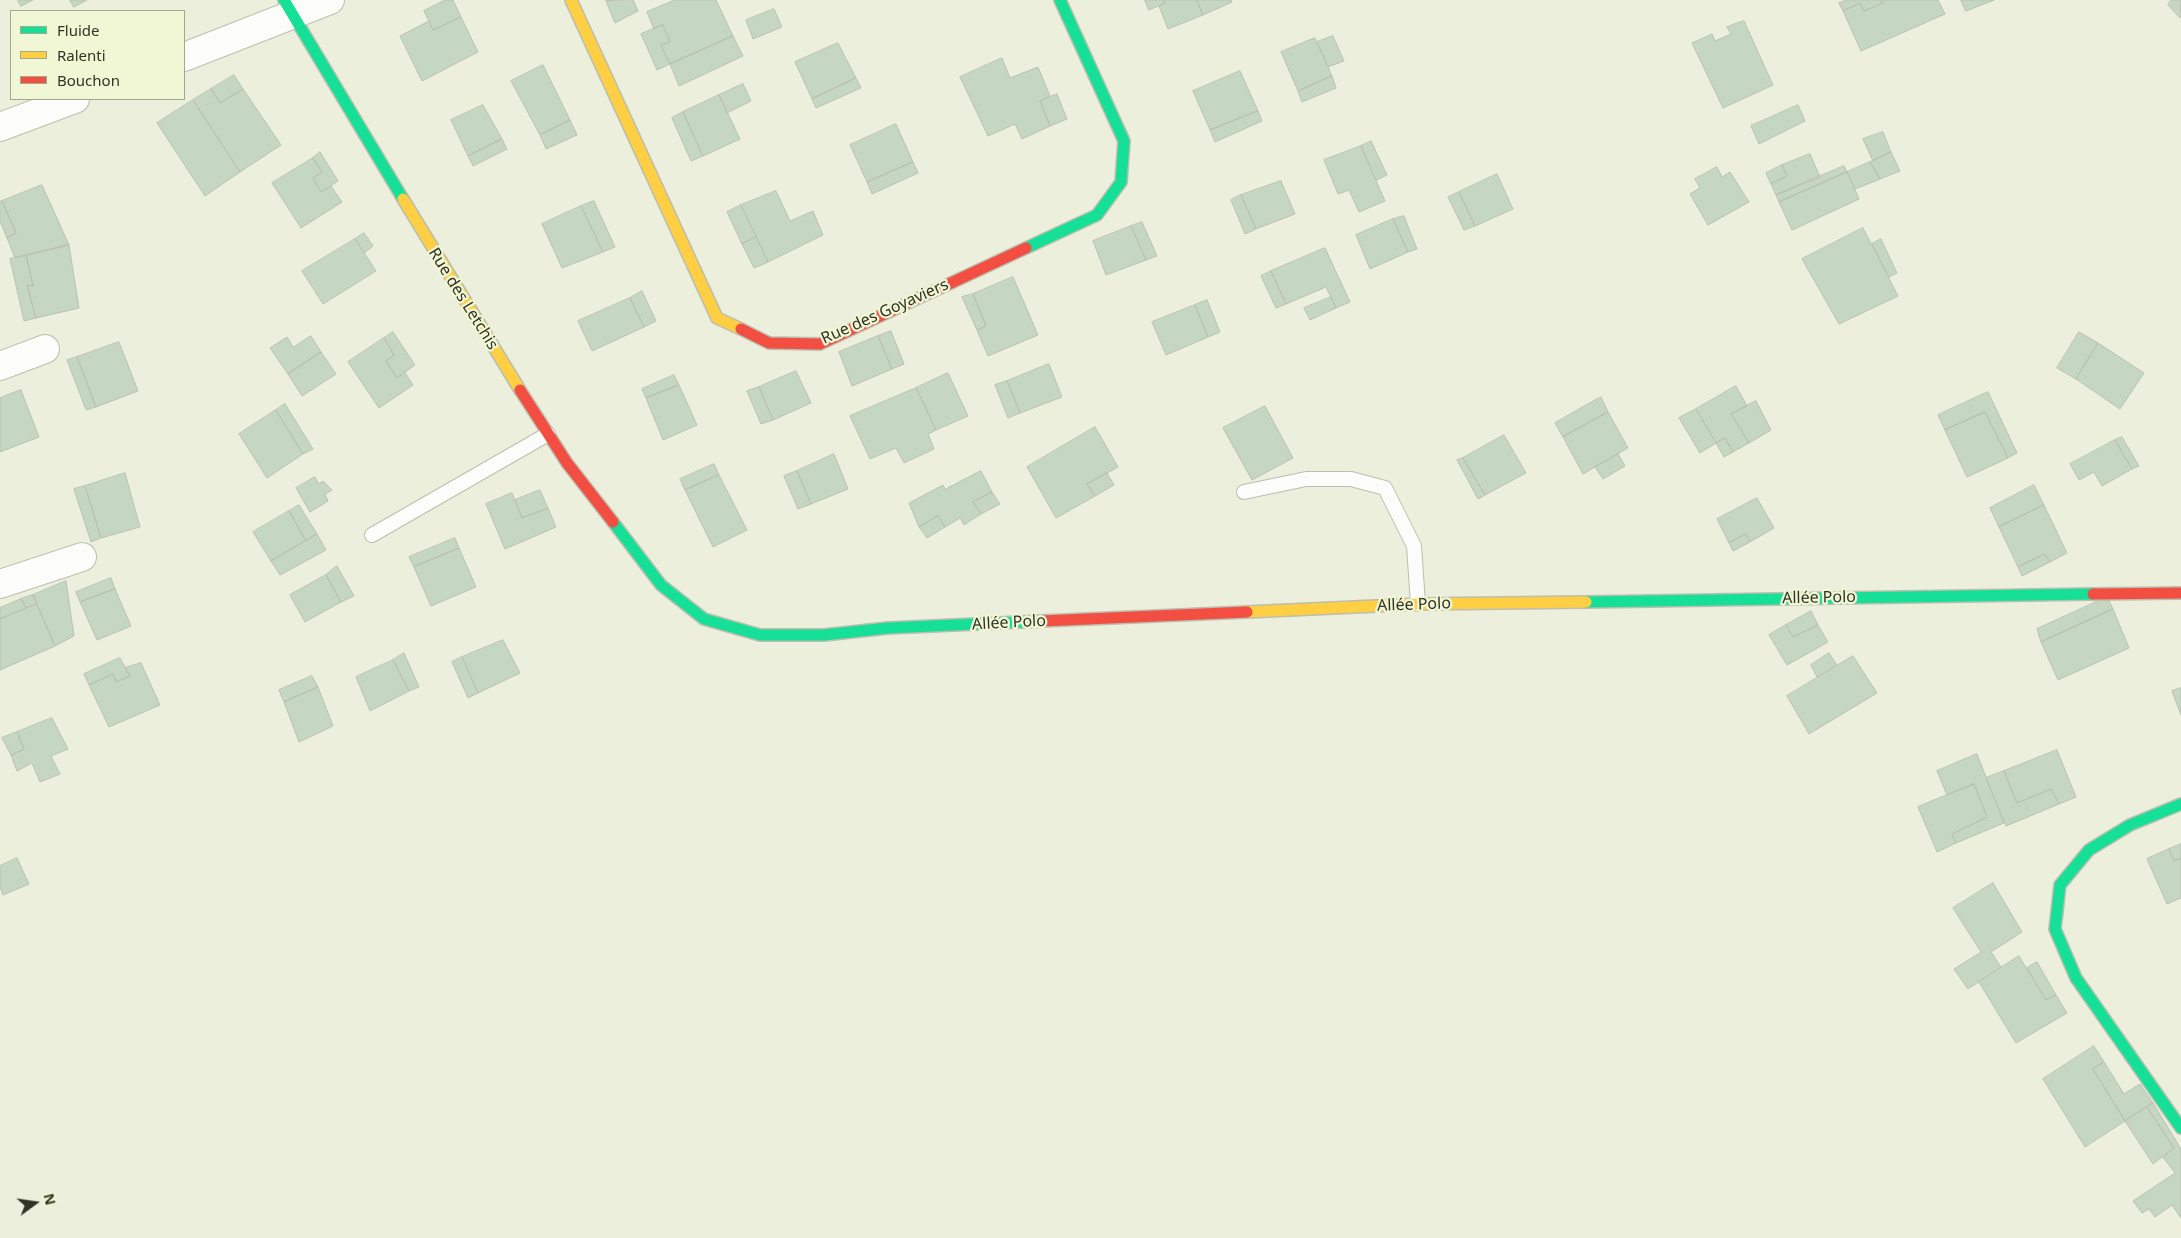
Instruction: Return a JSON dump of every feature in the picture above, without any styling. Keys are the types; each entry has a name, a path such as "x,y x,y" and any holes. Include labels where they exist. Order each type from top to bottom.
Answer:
{"street":[{"path":"185,57 288,8 330,0"},
{"name":"Rue des Goyaviers","path":"571,0 717,318 769,343 820,344 1097,215 1121,182 1124,141 1060,0"},
{"name":"Rue des Letchis","path":"288,8 452,282 548,434 567,463 661,585"},
{"path":"0,128 72,100"},
{"path":"0,366 44,349"},
{"path":"0,584 82,558"},
{"name":"Allée Polo","path":"661,585 704,619 760,635 824,635 888,628 1418,604 2181,593"},
{"path":"2176,1112 2076,978 2055,929 2060,885 2089,850 2130,825 2181,804"}],"lane":[{"path":"372,535 548,434"},
{"path":"1244,492 1306,480 1351,479 1385,488 1414,546 1418,604"}],"building":[{"path":"18,0 33,0 21,6"},
{"path":"70,0 87,0 74,7"},
{"path":"445,0 453,0 461,17 433,30 424,11"},
{"path":"633,0 638,11 615,23 606,1"},
{"path":"675,0 716,0 733,36 670,64 661,45 670,42 663,25 654,29 647,12"},
{"path":"1145,0 1164,0 1165,3 1149,10"},
{"path":"1164,0 1197,0 1203,15 1168,29 1159,6 1165,3"},
{"path":"1197,0 1231,0 1232,2 1203,15"},
{"path":"1847,0 1881,0 1883,3 1864,11 1860,3 1843,11 1839,3"},
{"path":"1881,0 1938,0 1945,14 1861,51 1843,11 1860,3 1864,11 1883,3"},
{"path":"1961,0 1994,0 1966,11"},
{"path":"2171,0 2181,0 2180,18 2168,5"},
{"path":"774,9 782,27 753,39 746,20"},
{"path":"461,17 478,52 422,81 400,36 429,21 433,30"},
{"path":"1744,21 1773,85 1723,108 1692,43 1712,34 1715,41 1731,34 1727,27"},
{"path":"663,25 670,42 661,45 670,64 657,70 641,34"},
{"path":"733,36 743,56 679,86 670,64"},
{"path":"1333,36 1344,61 1328,67 1317,42"},
{"path":"1315,38 1332,76 1298,91 1281,52"},
{"path":"838,43 856,78 812,99 795,62"},
{"path":"1002,58 1010,78 1038,67 1050,96 1040,101 1050,126 1022,139 1015,124 988,136 960,77"},
{"path":"543,65 570,120 540,135 511,81"},
{"path":"1240,71 1258,111 1210,130 1193,91"},
{"path":"234,75 243,89 220,103 211,89"},
{"path":"1332,76 1336,88 1302,102 1298,91"},
{"path":"856,78 861,88 816,108 812,99"},
{"path":"743,84 751,101 727,113 719,95"},
{"path":"211,89 220,103 243,89 281,145 240,172 193,100"},
{"path":"1057,94 1067,119 1050,126 1040,101"},
{"path":"719,95 740,139 703,156 683,112"},
{"path":"193,100 240,172 205,196 157,123"},
{"path":"483,105 502,139 468,156 451,120"},
{"path":"1798,105 1805,121 1759,144 1751,126"},
{"path":"1258,111 1262,121 1215,142 1210,130"},
{"path":"683,112 703,156 691,161 672,118"},
{"path":"570,120 577,135 546,149 540,135"},
{"path":"896,124 913,162 867,182 850,145"},
{"path":"1883,132 1891,152 1873,161 1863,139"},
{"path":"502,139 507,149 473,166 468,156"},
{"path":"1371,141 1387,175 1376,180 1361,146"},
{"path":"1361,146 1385,201 1359,212 1349,190 1338,194 1324,160"},
{"path":"320,152 338,181 321,192 313,178 322,172 313,158"},
{"path":"1891,152 1900,171 1880,179 1870,162"},
{"path":"1810,154 1820,177 1776,195 1771,184 1787,176 1782,165"},
{"path":"313,158 322,172 313,178 321,192 331,186 342,202 301,228 272,183"},
{"path":"913,162 918,173 872,194 867,182"},
{"path":"1870,162 1880,179 1855,189 1847,172"},
{"path":"1782,165 1787,176 1771,184 1766,173"},
{"path":"1844,166 1847,172 1779,202 1776,195"},
{"path":"1717,167 1722,177 1730,172 1749,202 1708,225 1690,194 1700,188 1695,179"},
{"path":"1847,172 1859,199 1792,230 1779,202"},
{"path":"1497,174 1513,209 1475,226 1459,192"},
{"path":"1281,181 1295,214 1256,229 1241,195"},
{"path":"42,185 69,245 15,258 7,238 16,233 2,201"},
{"path":"776,191 790,221 813,211 823,235 768,262 741,205"},
{"path":"1459,192 1475,226 1464,230 1448,197"},
{"path":"1241,195 1256,229 1245,234 1231,200"},
{"path":"0,201 2,201 16,233 7,238 0,221"},
{"path":"594,201 615,247 603,252 581,206"},
{"path":"741,205 756,237 742,244 727,212"},
{"path":"581,206 603,252 562,268 542,224"},
{"path":"1404,216 1417,249 1408,252 1393,219"},
{"path":"1393,219 1408,252 1370,269 1356,235"},
{"path":"1142,222 1157,256 1146,260 1131,226"},
{"path":"1131,226 1146,260 1106,275 1093,241"},
{"path":"1863,228 1898,296 1839,324 1802,259"},
{"path":"364,233 373,246 364,253 355,239"},
{"path":"756,237 768,262 754,268 742,244"},
{"path":"355,239 376,271 323,304 302,271"},
{"path":"1881,239 1897,273 1889,277 1872,244"},
{"path":"69,245 79,308 36,318 27,285 33,286 26,255"},
{"path":"1325,248 1350,302 1336,308 1326,287 1286,304 1271,271"},
{"path":"26,255 33,286 27,285 36,318 24,321 10,259"},
{"path":"1271,271 1286,304 1276,308 1261,276"},
{"path":"1013,277 1038,335 988,356 977,330 986,326 973,294"},
{"path":"642,291 656,321 644,327 630,298"},
{"path":"973,294 986,326 977,330 962,297"},
{"path":"1331,297 1336,308 1310,320 1304,308"},
{"path":"630,298 644,327 592,351 578,321"},
{"path":"1207,300 1220,332 1208,337 1195,305"},
{"path":"1195,305 1208,337 1166,355 1152,322"},
{"path":"891,331 904,364 892,369 878,336"},
{"path":"393,332 415,365 397,378 386,361 394,355 384,338"},
{"path":"2079,332 2098,343 2076,379 2057,368"},
{"path":"311,336 321,352 288,374 270,348 287,337 293,347"},
{"path":"878,336 892,369 852,386 839,352"},
{"path":"384,338 394,355 386,361 397,378 404,371 413,385 379,408 348,362"},
{"path":"119,342 138,391 96,407 77,357"},
{"path":"2098,343 2144,373 2120,409 2076,379"},
{"path":"321,352 336,374 302,396 288,374"},
{"path":"77,357 96,407 86,410 67,360"},
{"path":"1049,364 1062,397 1020,413 1007,381"},
{"path":"796,371 811,403 773,420 759,387"},
{"path":"948,373 968,416 936,430 916,388"},
{"path":"674,375 679,385 646,398 642,389"},
{"path":"1007,381 1020,413 1008,418 995,385"},
{"path":"679,385 697,425 663,440 646,398"},
{"path":"1736,386 1747,406 1731,414 1749,443 1733,452 1725,438 1716,443 1696,409"},
{"path":"759,387 773,420 761,424 747,391"},
{"path":"916,388 936,430 928,434 934,449 904,463 896,448 870,459 850,416"},
{"path":"21,390 39,437 0,452 0,398"},
{"path":"1988,392 2017,453 2008,458 1985,412 1945,430 1938,415"},
{"path":"1601,397 1608,412 1563,437 1555,423"},
{"path":"1756,401 1771,430 1749,443 1731,414"},
{"path":"285,404 313,449 303,454 276,410"},
{"path":"1265,406 1293,458 1252,480 1223,428"},
{"path":"1696,409 1716,443 1700,453 1679,418"},
{"path":"276,410 303,454 267,478 239,434"},
{"path":"1608,412 1628,448 1583,474 1563,437"},
{"path":"1985,412 2008,458 1967,477 1945,430"},
{"path":"1095,427 1118,467 1087,484 1095,496 1056,518 1027,467"},
{"path":"1504,435 1526,473 1485,495 1463,458"},
{"path":"2122,437 2139,466 2132,469 2115,440"},
{"path":"1725,438 1733,452 1724,457 1716,443"},
{"path":"2115,440 2132,469 2102,486 2094,472 2079,480 2070,464"},
{"path":"834,454 848,489 811,504 797,471"},
{"path":"1618,454 1625,466 1603,479 1595,467"},
{"path":"1463,458 1485,495 1478,499 1457,460"},
{"path":"714,464 719,475 685,490 680,479"},
{"path":"797,471 811,504 798,509 784,476"},
{"path":"981,471 992,492 973,502 981,514 964,525 960,518 945,527 938,516 919,527 909,503 943,485 945,489"},
{"path":"125,473 140,527 101,538 85,486"},
{"path":"1107,473 1114,485 1095,496 1087,484"},
{"path":"719,475 747,530 713,547 685,490"},
{"path":"315,477 319,484 323,481 332,490 325,494 328,501 310,512 296,488"},
{"path":"2034,485 2044,505 1999,527 1990,508"},
{"path":"85,486 101,538 91,542 74,489"},
{"path":"540,490 548,508 522,518 515,500"},
{"path":"992,492 1000,504 981,514 973,502"},
{"path":"512,493 522,518 548,508 556,527 505,549 486,504"},
{"path":"1757,498 1774,528 1750,542 1746,534 1729,543 1717,519"},
{"path":"299,505 317,534 306,541 289,511"},
{"path":"2044,505 2067,553 2050,562 2045,554 2018,567 1999,527"},
{"path":"289,511 306,541 271,561 253,532"},
{"path":"938,516 945,527 927,538 919,527"},
{"path":"317,534 326,550 280,575 271,561"},
{"path":"1746,534 1750,542 1733,551 1729,543"},
{"path":"455,538 459,548 414,567 409,557"},
{"path":"459,548 476,587 431,606 414,567"},
{"path":"2045,554 2050,562 2022,576 2018,567"},
{"path":"337,566 354,596 341,602 326,575"},
{"path":"326,575 341,602 305,622 290,595"},
{"path":"111,578 115,589 80,602 76,592"},
{"path":"66,581 74,636 55,646 33,595"},
{"path":"115,589 131,626 97,640 80,602"},
{"path":"33,595 37,604 26,608 21,599"},
{"path":"2107,597 2113,609 2041,642 2037,629"},
{"path":"21,599 26,608 0,619 0,608"},
{"path":"37,604 55,646 0,670 0,619"},
{"path":"2113,609 2129,648 2058,680 2041,642"},
{"path":"1811,611 1818,625 1793,637 1786,625"},
{"path":"1786,625 1793,637 1818,625 1828,642 1787,665 1769,635"},
{"path":"503,640 520,673 478,693 462,657"},
{"path":"404,653 419,687 409,691 393,660"},
{"path":"1829,653 1837,665 1817,677 1811,665"},
{"path":"1853,656 1877,693 1809,734 1787,696"},
{"path":"462,657 478,693 468,698 452,662"},
{"path":"120,658 130,676 116,682 113,674 89,685 84,674"},
{"path":"393,660 409,691 370,711 356,677"},
{"path":"141,663 160,705 109,727 89,685 113,674 116,682 130,676 125,668"},
{"path":"312,676 318,687 284,702 279,690"},
{"path":"318,687 333,726 299,742 284,702"},
{"path":"2181,688 2181,715 2172,691"},
{"path":"52,718 68,749 51,756 60,774 40,782 32,763 17,771 11,755 24,749 17,732"},
{"path":"17,732 24,749 11,755 2,738"},
{"path":"2057,750 2076,797 2059,804 2051,789 2017,803 2004,771"},
{"path":"1977,754 2004,823 1956,843 1952,834 1987,817 1974,784 1947,795 1937,771"},
{"path":"2004,771 2017,803 2051,789 2059,804 2006,826 1986,778"},
{"path":"1974,784 1987,817 1952,834 1956,843 1937,852 1918,807"},
{"path":"2181,844 2181,858 2174,861 2169,849"},
{"path":"2169,849 2174,861 2181,858 2181,898 2167,904 2147,859"},
{"path":"17,858 29,884 3,895 0,887 0,866"},
{"path":"1993,883 2022,932 1991,952 2001,967 1968,989 1954,969 1981,952 1953,908"},
{"path":"2019,956 2046,1000 2056,995 2067,1013 2016,1043 1979,982"},
{"path":"2037,962 2056,995 2046,1000 2027,968"},
{"path":"2094,1046 2104,1062 2093,1069 2125,1121 2085,1147 2043,1079"},
{"path":"2104,1062 2124,1094 2140,1084 2153,1103 2125,1121 2093,1069"},
{"path":"2153,1103 2181,1149 2181,1218 2172,1205 2155,1217 2149,1209 2142,1213 2133,1201 2175,1173 2163,1157 2174,1148 2147,1107"},
{"path":"2147,1107 2174,1148 2153,1164 2125,1121"}],"traffic: fast":[{"path":"284,0 403,199"},
{"path":"1026,248 1097,215 1121,182 1124,141 1060,0"},
{"path":"613,522 661,585 704,619 760,635 824,635 888,628 1042,621"},
{"path":"1586,602 2093,594"},
{"path":"2181,804 2130,825 2089,850 2060,885 2055,929 2076,978 2181,1128"}],"traffic: slow":[{"path":"571,0 717,318 741,329"},
{"path":"403,199 520,390"},
{"path":"1247,612 1418,604 1586,602"}],"traffic: jam":[{"path":"741,329 769,343 820,344 1026,248"},
{"path":"520,390 567,463 613,522"},
{"path":"2093,594 2181,593"},
{"path":"1042,621 1247,612"}]}
